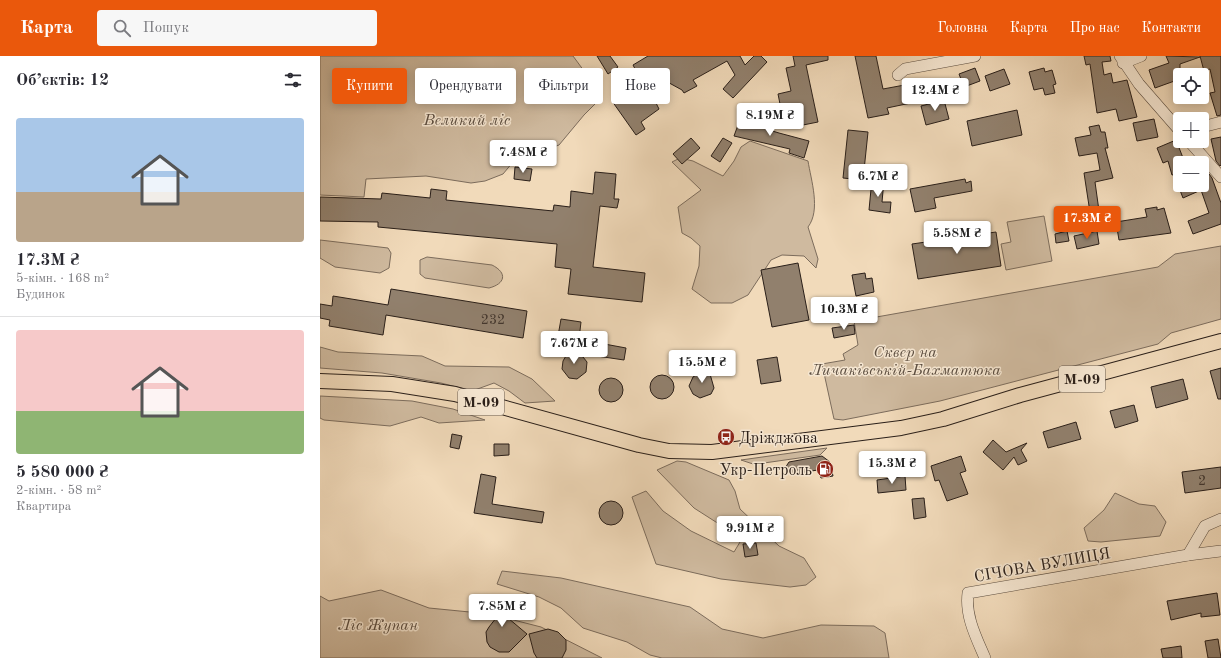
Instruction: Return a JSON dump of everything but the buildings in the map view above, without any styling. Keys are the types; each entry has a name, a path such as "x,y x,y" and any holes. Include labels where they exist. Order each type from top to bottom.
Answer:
{"main road":[{"name":"М-09","path":"320,381 372,382 412,386 455,394 610,439 646,447 669,451 712,452 854,434 937,420 1020,395 1221,341"}],"street":[{"path":"898,75 905,69 975,56"},
{"path":"1141,56 1121,59 1138,84 1173,123"},
{"path":"1209,125 1221,122"},
{"path":"1195,148 1221,177"},
{"path":"1188,555 1206,526 1221,519"},
{"path":"1188,555 1221,551"},
{"name":"СІЧОВА ВУЛИЦЯ","path":"984,658 970,624 967,609 968,593 1188,555"}],"green space":[{"name":"Великий ліс","path":"320,56 573,56 582,68 524,68 524,104 595,104 559,145 513,162 503,174 485,181 471,183 426,176 366,179 364,197 320,195"},
{"path":"750,141 808,161 815,204 812,220 808,227 818,259 816,268 804,256 782,255 771,260 748,295 732,303 711,303 692,289 699,266 700,246 691,238 682,233 678,207 701,190 672,162 680,158 693,161 723,176 734,161 741,147"},
{"path":"1044,216 1052,261 1006,270 1001,244 1011,242 1007,222"},
{"path":"320,240 388,248 391,253 389,268 380,273 335,267 320,258"},
{"name":"Сквер на Личаківській-Бахматюка","path":"1221,246 1221,319 1171,333 1158,344 940,401 843,420 834,419 822,364 845,360 843,354 858,345 854,321 1158,267 1175,254"},
{"path":"427,257 492,265 501,271 502,278 498,284 489,288 425,278 420,274 420,260"},
{"path":"320,347 338,352 422,356 445,366 509,367 532,379 555,401 525,403 509,391 494,383 472,391 441,383 382,373 320,368"},
{"path":"320,396 412,401 453,409 485,420 439,423 421,417 390,426 324,420 320,418"},
{"path":"827,448 820,455 764,463 753,464 741,460"},
{"path":"677,461 686,462 729,480 735,491 740,509 779,546 804,558 816,577 806,585 790,587 721,579 656,564 632,497 646,491 663,511 691,531 734,552 740,542 719,524 694,508 657,470"},
{"path":"1115,493 1139,504 1155,506 1166,522 1160,536 1101,542 1088,541 1084,528 1104,510"},
{"path":"502,571 561,578 690,607 722,629 763,638 821,625 874,626 885,633 889,658 662,658 650,655 627,642 583,628 561,608 539,597 497,584"},
{"name":"Ліс Жупан","path":"381,590 429,608 490,614 541,627 602,658 320,658 320,596 329,601"}],"place":[{"name":"Дріжджова","path":"726,437"},
{"name":"Укр-Петроль","path":"825,469"}]}
